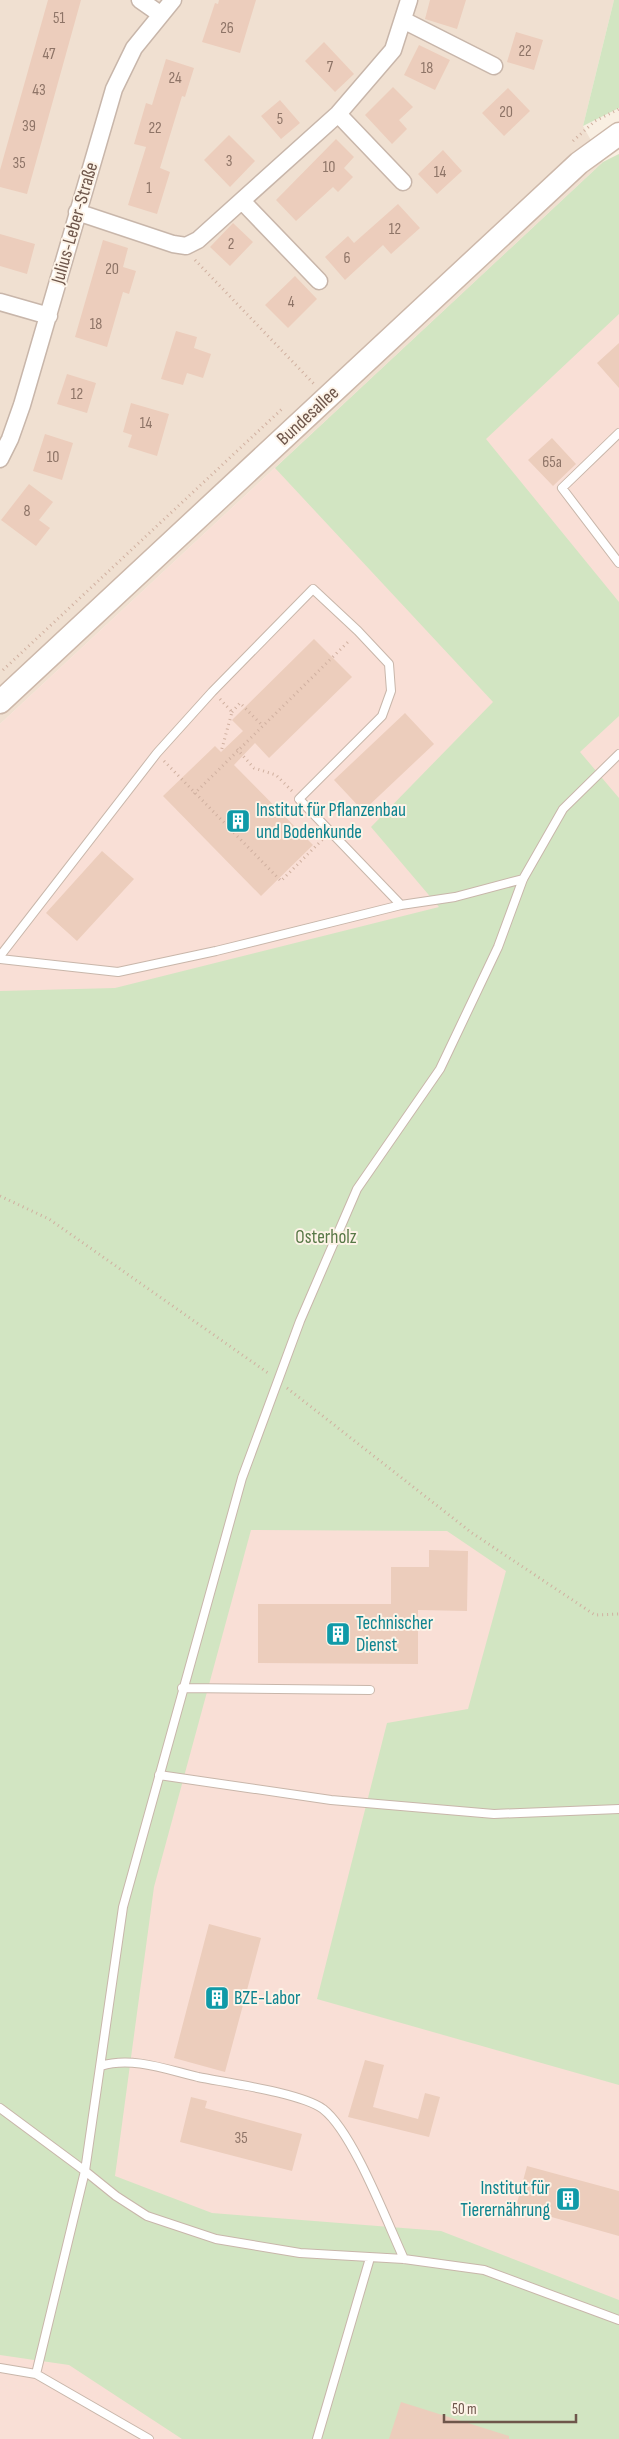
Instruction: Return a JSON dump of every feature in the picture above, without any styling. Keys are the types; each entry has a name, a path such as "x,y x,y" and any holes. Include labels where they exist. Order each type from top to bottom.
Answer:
{"main road":[{"name":"Bundesallee","path":"0,702 579,163 619,134"}],"street":[{"path":"140,0 160,14"},
{"name":"Julius-Leber-Straße","path":"0,459 19,413 49,316 77,212 114,89 122,68 160,14 173,0"},
{"path":"77,212 173,244 186,246 198,240 338,114 394,50 409,0"},
{"path":"403,20 494,66"},
{"path":"338,114 403,182"},
{"path":"242,201 320,281"},
{"path":"0,302 49,316"}],"lane":[{"path":"619,433 562,488 619,564"},
{"path":"0,957 156,753 212,692 313,589 358,631 388,664 391,691 382,716 299,799 401,905"},
{"path":"36,2374 85,2171 123,1907 182,1688 242,1478 300,1321 357,1189 440,1069 498,947 523,879 563,809 619,754"},
{"path":"0,957 118,972 401,905 455,897 523,879"},
{"path":"182,1688 370,1690"},
{"path":"159,1775 331,1800 494,1814 619,1809"},
{"path":"101,2066 125,2062 146,2065 264,2090 302,2100 323,2109 339,2127 354,2150 404,2259"},
{"path":"0,2108 116,2196 146,2216 216,2239 300,2253 404,2259 484,2270 619,2320"},
{"path":"317,2439 370,2258"},
{"path":"0,2368 36,2374 149,2439"}],"path":[{"path":"186,246 197,264 327,399"},
{"path":"194,794 237,748 358,631"},
{"path":"212,692 232,712"},
{"path":"221,752 232,712 240,703 262,725"},
{"path":"237,748 254,768 276,775 299,799"},
{"path":"156,753 281,881 331,831"},
{"path":"0,1196 49,1219 278,1380 472,1533 595,1615 619,1614"}],"shaded area":[{"path":"0,0 614,0 583,126 603,162 0,724"},
{"name":"Osterholz","path":"619,154 619,2439 0,2439 0,724 603,162"}],"green space":[{"path":"614,0 619,0 619,108 583,126"},
{"name":"Osterholz","path":"619,154 619,314 486,439 619,602 619,716 580,752 619,798 619,2085 317,1999 387,1723 468,1709 506,1571 447,1531 251,1530 154,1887 115,2176 212,2213 441,2231 619,2300 619,2439 182,2439 69,2365 0,2355 0,991 115,988 439,907 371,827 493,702 275,468 603,162"}],"building":[{"path":"48,0 81,0 27,194 0,187 0,170"},
{"path":"219,0 256,0 240,53 202,42 215,3 218,4"},
{"path":"430,0 466,0 457,29 425,19"},
{"path":"516,32 543,40 534,70 507,62"},
{"path":"324,42 354,74 335,92 305,61"},
{"path":"419,45 450,60 435,90 404,75"},
{"path":"166,59 194,68 185,97 182,96 160,168 170,172 157,214 128,205 146,147 134,144 146,103 152,105"},
{"path":"393,87 413,107 399,120 407,129 392,144 365,115"},
{"path":"508,88 530,111 504,136 482,113"},
{"path":"280,100 300,123 281,139 261,116"},
{"path":"229,135 255,161 230,187 204,160"},
{"path":"336,139 354,157 344,168 353,177 338,192 333,187 296,221 276,200"},
{"path":"443,150 462,171 437,194 418,174"},
{"path":"398,204 420,228 391,254 383,245 345,280 325,257 348,236 354,243"},
{"path":"233,223 253,242 230,266 210,247"},
{"path":"0,234 35,244 27,274 0,266"},
{"path":"103,240 128,248 123,267 136,271 129,294 123,292 107,347 75,337"},
{"path":"295,276 317,299 288,328 265,305"},
{"path":"176,331 197,337 194,348 211,354 203,378 187,373 183,385 161,379"},
{"path":"619,343 619,388 597,363"},
{"path":"67,374 96,383 87,413 57,404"},
{"path":"131,403 169,414 157,456 128,447 132,435 123,432"},
{"path":"45,434 73,443 62,480 33,471"},
{"path":"552,438 576,464 553,486 528,460"},
{"path":"29,484 53,502 39,520 50,528 36,546 1,520"},
{"name":"Institut für Pflanzenbau und Bodenkunde","path":"314,639 352,677 269,758 255,743 234,765 313,845 261,896 163,796 215,746 221,752 243,731 232,720"},
{"path":"405,713 434,744 363,811 334,780"},
{"path":"102,851 134,879 77,941 46,913"},
{"name":"Technischer Dienst","path":"429,1550 468,1551 467,1611 418,1610 418,1664 258,1663 258,1604 391,1604 391,1567 429,1567"},
{"name":"BZE-Labor","path":"209,1924 261,1938 225,2072 174,2058"},
{"path":"365,2060 384,2065 373,2107 418,2119 425,2093 440,2097 429,2137 348,2117"},
{"path":"191,2097 207,2101 205,2108 302,2134 292,2171 180,2142"},
{"name":"Institut für Tierernährung","path":"527,2166 619,2191 619,2236 516,2207"},
{"path":"401,2402 509,2436 509,2439 389,2439"}],"place":[{"name":"Institut für Pflanzenbau und Bodenkunde","path":"238,821"},
{"name":"Technischer Dienst","path":"338,1634"},
{"name":"BZE-Labor","path":"217,1998"},
{"name":"Institut für Tierernährung","path":"568,2199"}]}
